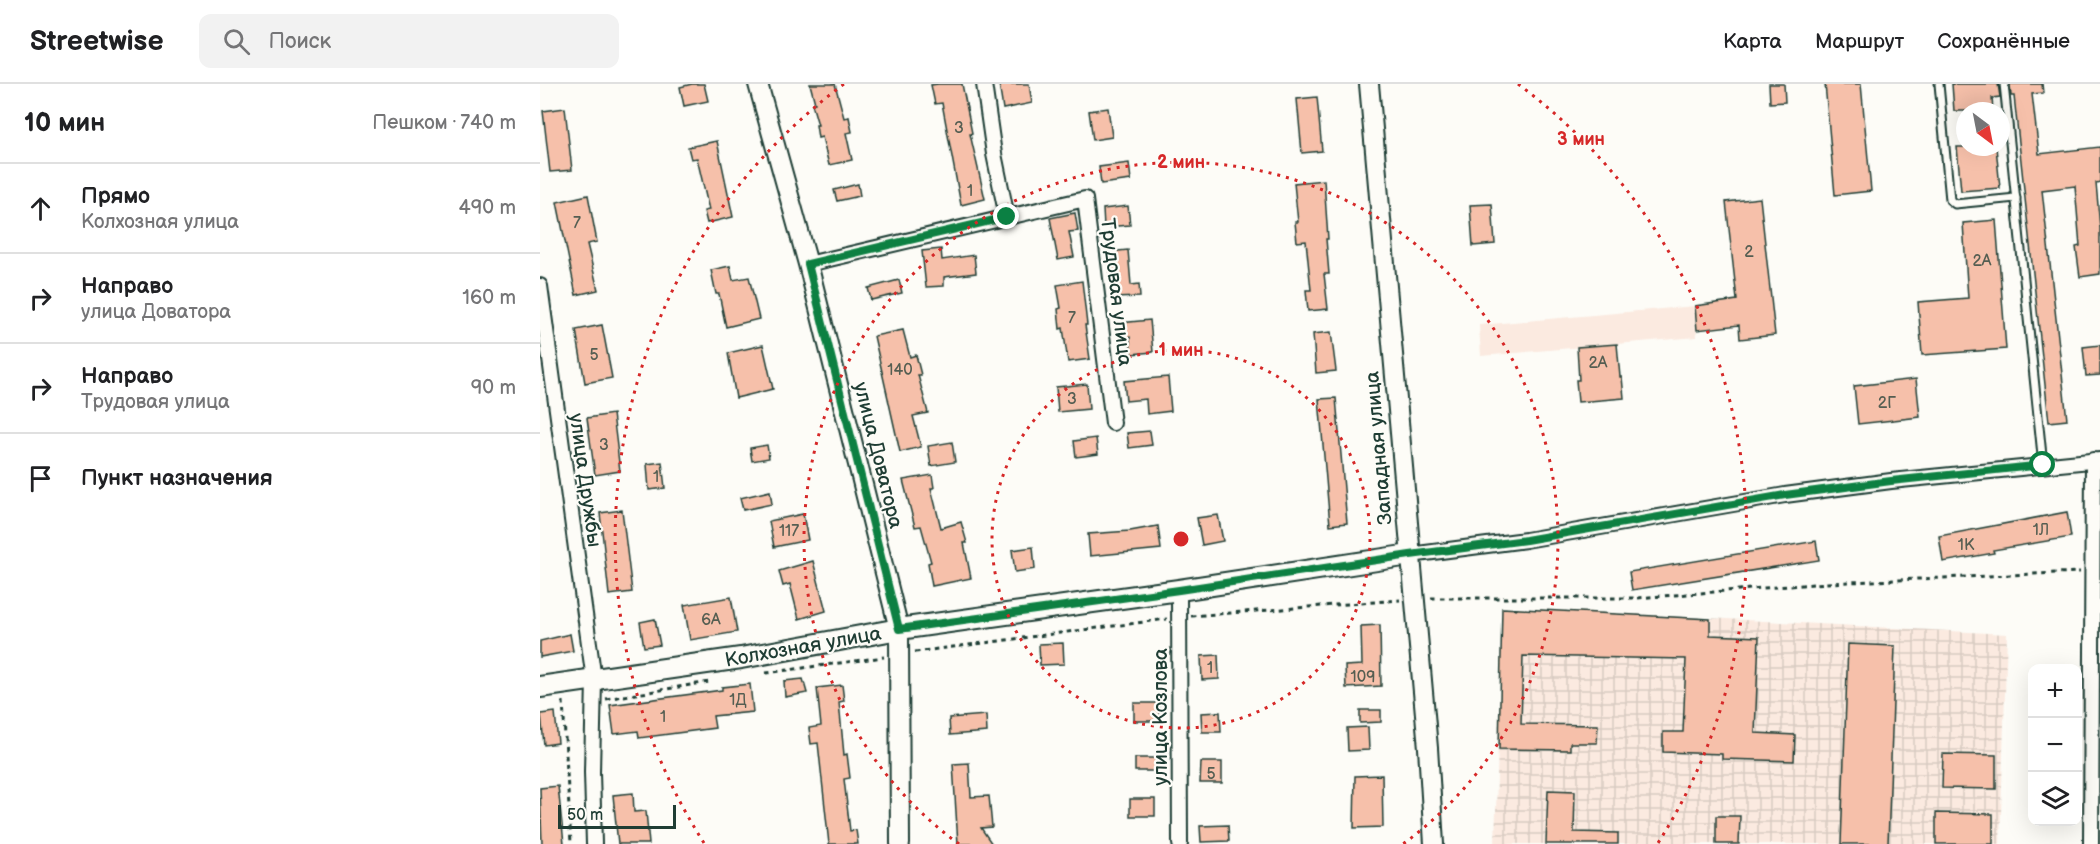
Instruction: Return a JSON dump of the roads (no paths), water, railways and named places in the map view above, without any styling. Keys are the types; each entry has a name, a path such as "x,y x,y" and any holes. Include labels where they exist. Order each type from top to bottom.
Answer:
{"main road":[{"name":"Колхозная улица","path":"540,687 741,658 899,629 1410,555"}],"street":[{"name":"улица Доватора","path":"758,84 808,264 899,629 900,844"},
{"path":"984,84 994,154 1007,217"},
{"name":"Западная улица","path":"1369,84 1428,748 1434,844"},
{"name":"Трудовая улица","path":"808,264 1086,199 1113,423"},
{"name":"улица Дружбы","path":"540,286 594,680 592,772 594,844"},
{"path":"2091,844 2093,572 2097,460"},
{"name":"Колхозная улица","path":"1410,555 1526,540 1785,495 1891,481 2097,460"},
{"name":"улица Козлова","path":"1179,590 1180,844"}],"lane":[{"path":"1939,84 1950,200 1955,204 2016,198"},
{"path":"2004,84 2043,465"}]}
